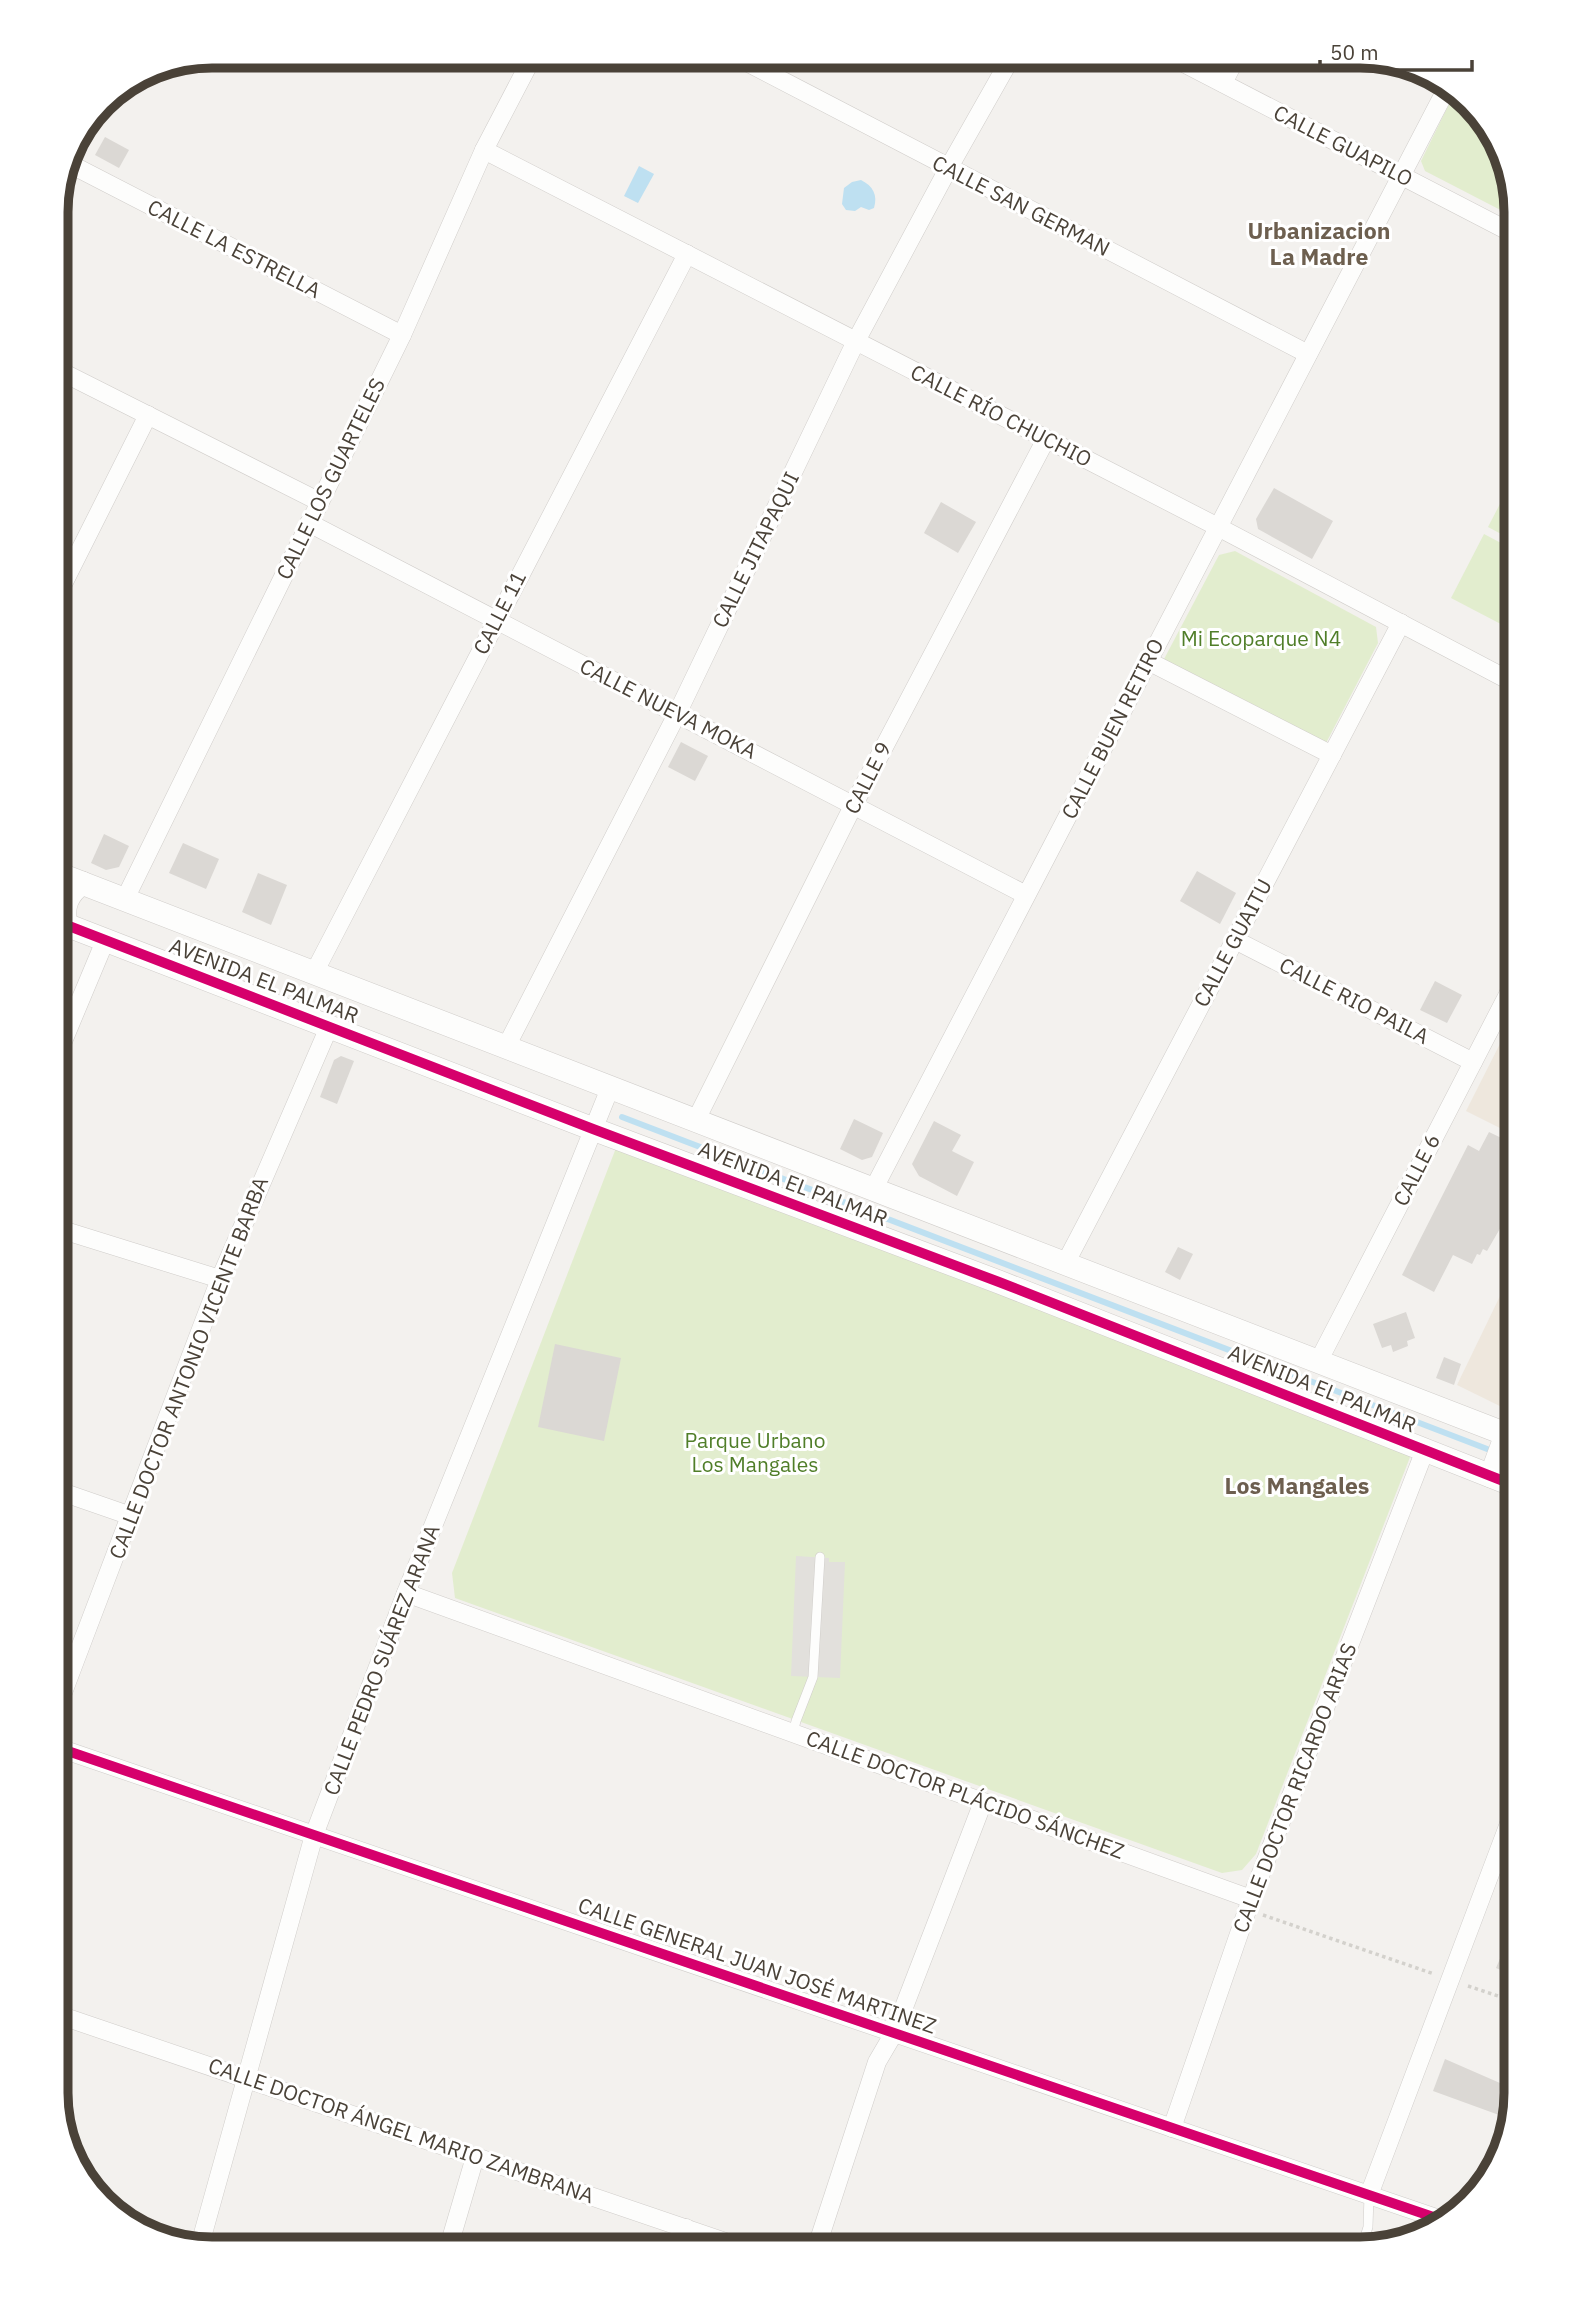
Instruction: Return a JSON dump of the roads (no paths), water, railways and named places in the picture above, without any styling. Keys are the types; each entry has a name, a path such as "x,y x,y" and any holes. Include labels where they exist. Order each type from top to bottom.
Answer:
{"street":[{"name":"CALLE LOS GUARTELES","path":"125,899 402,335 484,150 527,68"},
{"name":"CALLE SAN GERMAN","path":"759,68 1308,354"},
{"name":"CALLE JITAPAQUI","path":"506,1047 677,714 856,341 1005,69"},
{"name":"CALLE GUAPILO","path":"1195,69 1504,229"},
{"path":"1223,83 1230,69"},
{"name":"CALLE BUEN RETIRO","path":"874,1188 1443,94"},
{"name":"CALLE RÍO CHUCHIO","path":"484,150 1402,622 1504,677"},
{"name":"CALLE LA ESTRELLA","path":"76,167 402,335"},
{"name":"CALLE 11","path":"314,973 687,254"},
{"path":"69,375 320,502"},
{"path":"69,573 148,415"},
{"name":"CALLE 9","path":"696,1121 853,806 1046,439"},
{"name":"CALLE NUEVA MOKA","path":"309,523 1026,895"},
{"name":"CALLE GUAITU","path":"1065,1264 1402,622"},
{"path":"1148,661 1332,755"},
{"name":"AVENIDA EL PALMAR","path":"69,878 874,1188 1007,1263 1425,1450 1502,1452"},
{"path":"69,899 74,889 82,883"},
{"name":"AVENIDA EL PALMAR","path":"69,925 593,1129 1007,1263 1065,1264 1318,1362 1502,1452"},
{"name":"CALLE RIO PAILA","path":"1235,940 1473,1062"},
{"path":"69,1028 105,941"},
{"name":"CALLE 6","path":"1318,1362 1504,1002"},
{"name":"CALLE DOCTOR ANTONIO VICENTE BARBA","path":"68,1679 220,1279 329,1027"},
{"name":"CALLE PEDRO SUÁREZ ARANA","path":"202,2236 314,1835 406,1593 610,1087"},
{"path":"68,1231 220,1279"},
{"name":"CALLE DOCTOR RICARDO ARIAS","path":"1172,2128 1251,1899 1425,1450"},
{"path":"68,1494 131,1516"},
{"name":"CALLE DOCTOR PLÁCIDO SÁNCHEZ","path":"406,1593 1251,1899"},
{"name":"CALLE GENERAL JUAN JOSÉ MARTINEZ","path":"68,1751 1433,2217"},
{"path":"820,2237 877,2062 894,2033 983,1802"},
{"path":"1369,2196 1504,1837"},
{"name":"CALLE DOCTOR ÁNGEL MARIO ZAMBRANA","path":"68,2018 710,2236"},
{"path":"452,2236 475,2157"},
{"path":"684,2236 686,2228"}],"lane":[{"path":"793,1733 813,1677 820,1557"},
{"path":"1365,2237 1368,2227 1369,2196"}],"water":[{"path":"639,166 654,174 638,203 624,196"},
{"path":"861,180 874,191 874,208 846,210 842,204 844,188"}],"waterway":[{"path":"622,1117 1495,1452"}],"district":[{"name":"Urbanizacion La Madre","path":"1319,244"},
{"name":"Los Mangales","path":"1297,1486"}],"park label":[{"name":"Mi Ecoparque N4","path":"1261,639"},
{"name":"Parque Urbano Los Mangales","path":"755,1453"}]}
